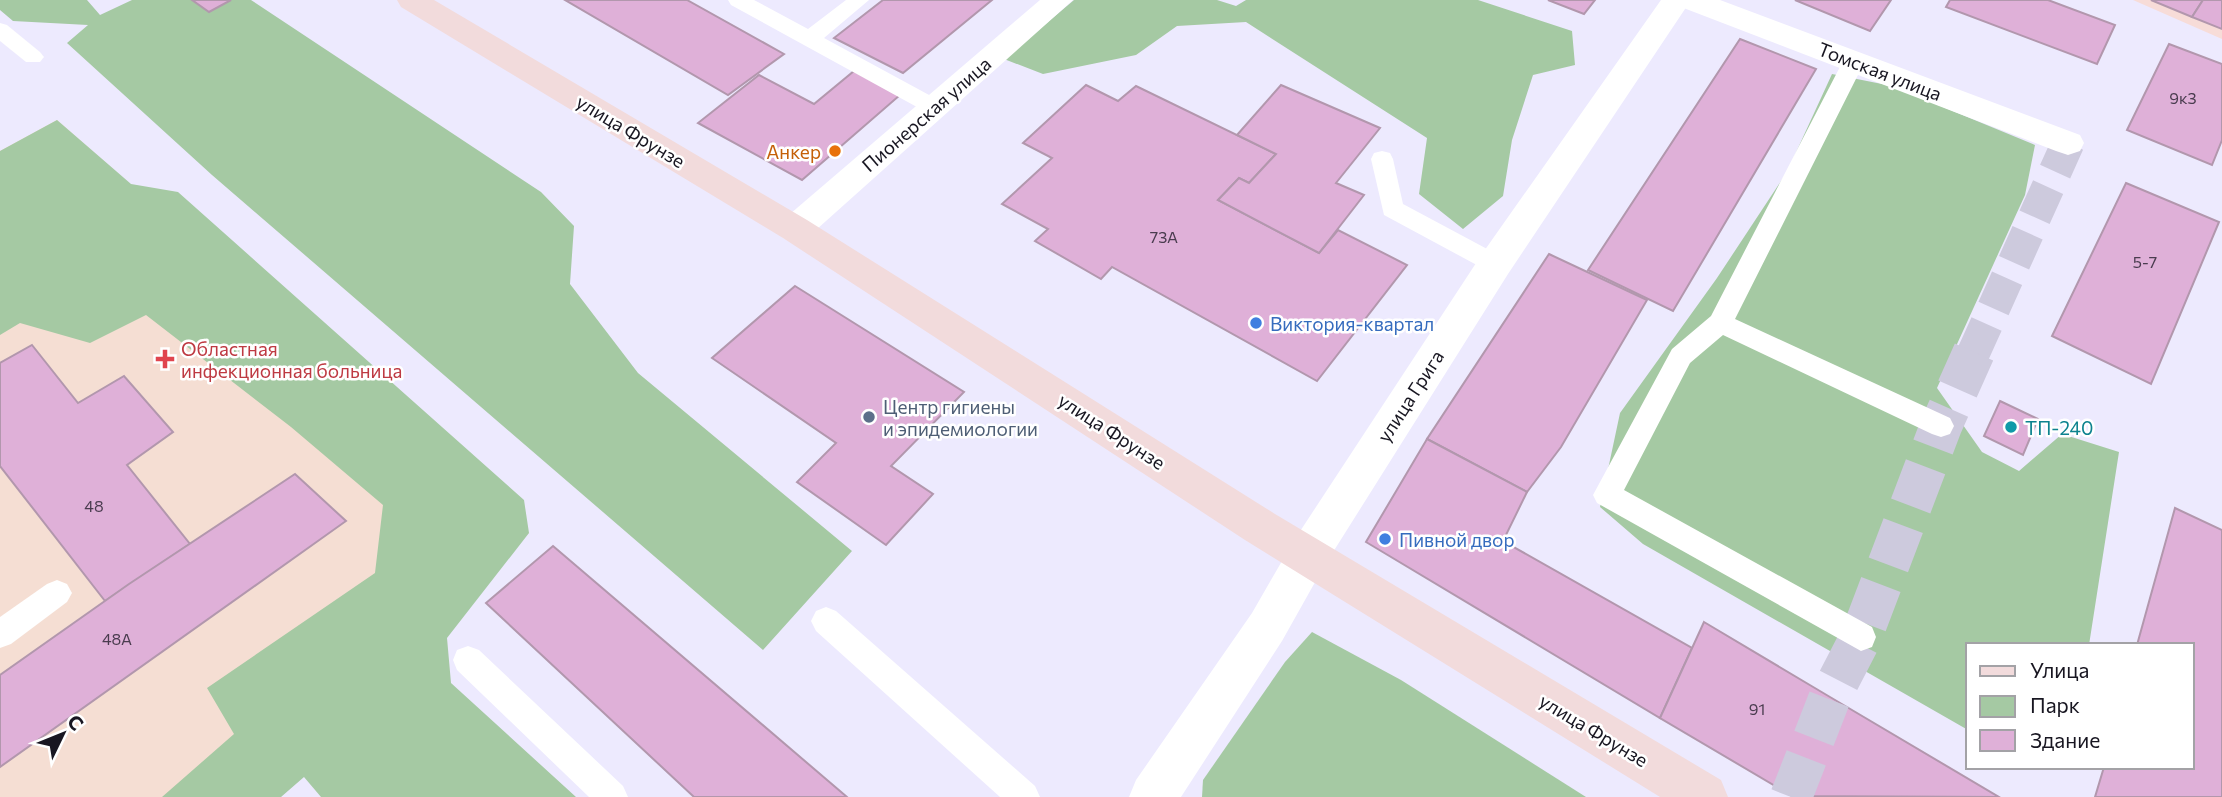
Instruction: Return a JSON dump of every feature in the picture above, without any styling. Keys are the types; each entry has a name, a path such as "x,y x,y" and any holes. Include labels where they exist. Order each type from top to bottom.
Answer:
{"main road":[{"name":"улица Фрунзе","path":"412,0 795,229 1308,555 1704,797"}],"street":[{"name":"Пионерская улица","path":"795,229 1058,0"},
{"name":"улица Грига","path":"1153,797 1267,627 1308,555 1495,264 1676,0"},
{"name":"Томская улица","path":"1692,0 2068,143"}],"lane":[{"path":"738,0 934,107"},
{"path":"810,39 859,0"},
{"path":"0,30 33,57"},
{"path":"1854,61 1720,323 1681,356 1607,495 1861,637"},
{"path":"1382,159 1392,209 1495,264"},
{"path":"1720,323 1941,426"},
{"path":"0,634 57,593"},
{"path":"826,621 1024,797"},
{"path":"468,660 612,797"}],"shaded area":[{"path":"2133,0 2222,0 2222,39"},
{"name":"Областная инфекционная больница","path":"57,120 529,533 217,797 0,797 0,151"}],"green space":[{"path":"0,0 87,0 100,15 132,0 192,0 209,12 231,0 251,0 541,192 574,226 570,284 638,373 852,551 763,650 212,175 67,43 88,25 13,21 0,10"},
{"path":"1074,0 1217,0 1236,6 1246,0 1478,0 1572,31 1575,65 1533,75 1512,140 1503,196 1463,229 1419,194 1427,138 1246,22 1177,26 1136,55 1043,74 1004,59"},
{"path":"1832,74 1892,86 2035,145 2025,195 1937,388 1982,452 2019,471 2062,434 2119,452 2089,643 1966,643 1966,729 1643,544 1600,507 1620,413 1717,278 1787,172"},
{"path":"57,120 131,184 178,192 524,500 529,533 447,638 451,683 576,797 321,797 304,777 281,797 162,797 234,734 207,688 375,573 383,505 291,427 146,315 90,343 20,323 0,335 0,151"},
{"path":"1312,632 1401,680 1586,797 1202,797 1203,780 1285,662"}],"building":[{"path":"192,0 231,0 209,12"},
{"path":"565,0 687,0 784,54 728,95"},
{"path":"883,0 992,0 903,73 834,38"},
{"path":"1548,0 1595,0 1584,14"},
{"path":"1795,0 1891,0 1870,31"},
{"path":"1950,0 2048,0 2115,25 2097,64 1946,7"},
{"path":"2151,0 2203,0 2192,17"},
{"path":"2203,0 2222,0 2222,29 2192,17"},
{"path":"1740,39 1816,69 1673,311 1588,270"},
{"path":"2169,44 2222,64 2222,140 2212,165 2127,130"},
{"path":"854,71 900,95 802,180 698,123 759,75 814,104"},
{"path":"1086,85 1118,101 1136,86 1276,154 1249,183 1239,178 1218,200 1319,253 1338,230 1407,265 1317,381 1112,267 1101,279 1035,241 1048,229 1002,204 1052,158 1023,143"},
{"path":"1281,85 1380,128 1336,183 1364,195 1319,253 1218,200 1239,178 1249,183 1276,154 1237,135"},
{"path":"2126,183 2219,222 2151,384 2052,336"},
{"path":"1549,254 1647,300 1561,447 1527,492 1427,439"},
{"name":"Центр гигиены и эпидемиологии","path":"795,286 964,392 891,466 933,494 886,545 797,482 836,443 712,358"},
{"path":"32,345 78,403 124,376 173,432 127,465 190,544 105,601 0,466 0,363"},
{"name":"ТП-240","path":"2000,401 2038,419 2023,455 1984,436"},
{"path":"1427,439 1527,492 1503,541 1692,648 1660,718 1366,542"},
{"path":"295,474 346,521 0,767 0,675 129,584"},
{"path":"2175,508 2222,530 2222,797 2095,797 2103,769 2194,769 2194,643 2138,643"},
{"path":"553,546 847,797 694,797 486,603"},
{"path":"1704,622 1999,797 1792,796 1660,718"}],"tunnel":[{"path":"1973,354 2068,143"},
{"path":"1791,797 1830,697 1861,637 1941,426 1974,352"}],"place":[{"name":"Анкер","path":"835,151"},
{"name":"Виктория-квартал","path":"1256,323"},
{"name":"Областная инфекционная больница","path":"165,359"},
{"name":"Центр гигиены и эпидемиологии","path":"869,417"},
{"name":"ТП-240","path":"2011,427"},
{"name":"Пивной двор","path":"1385,539"}]}
